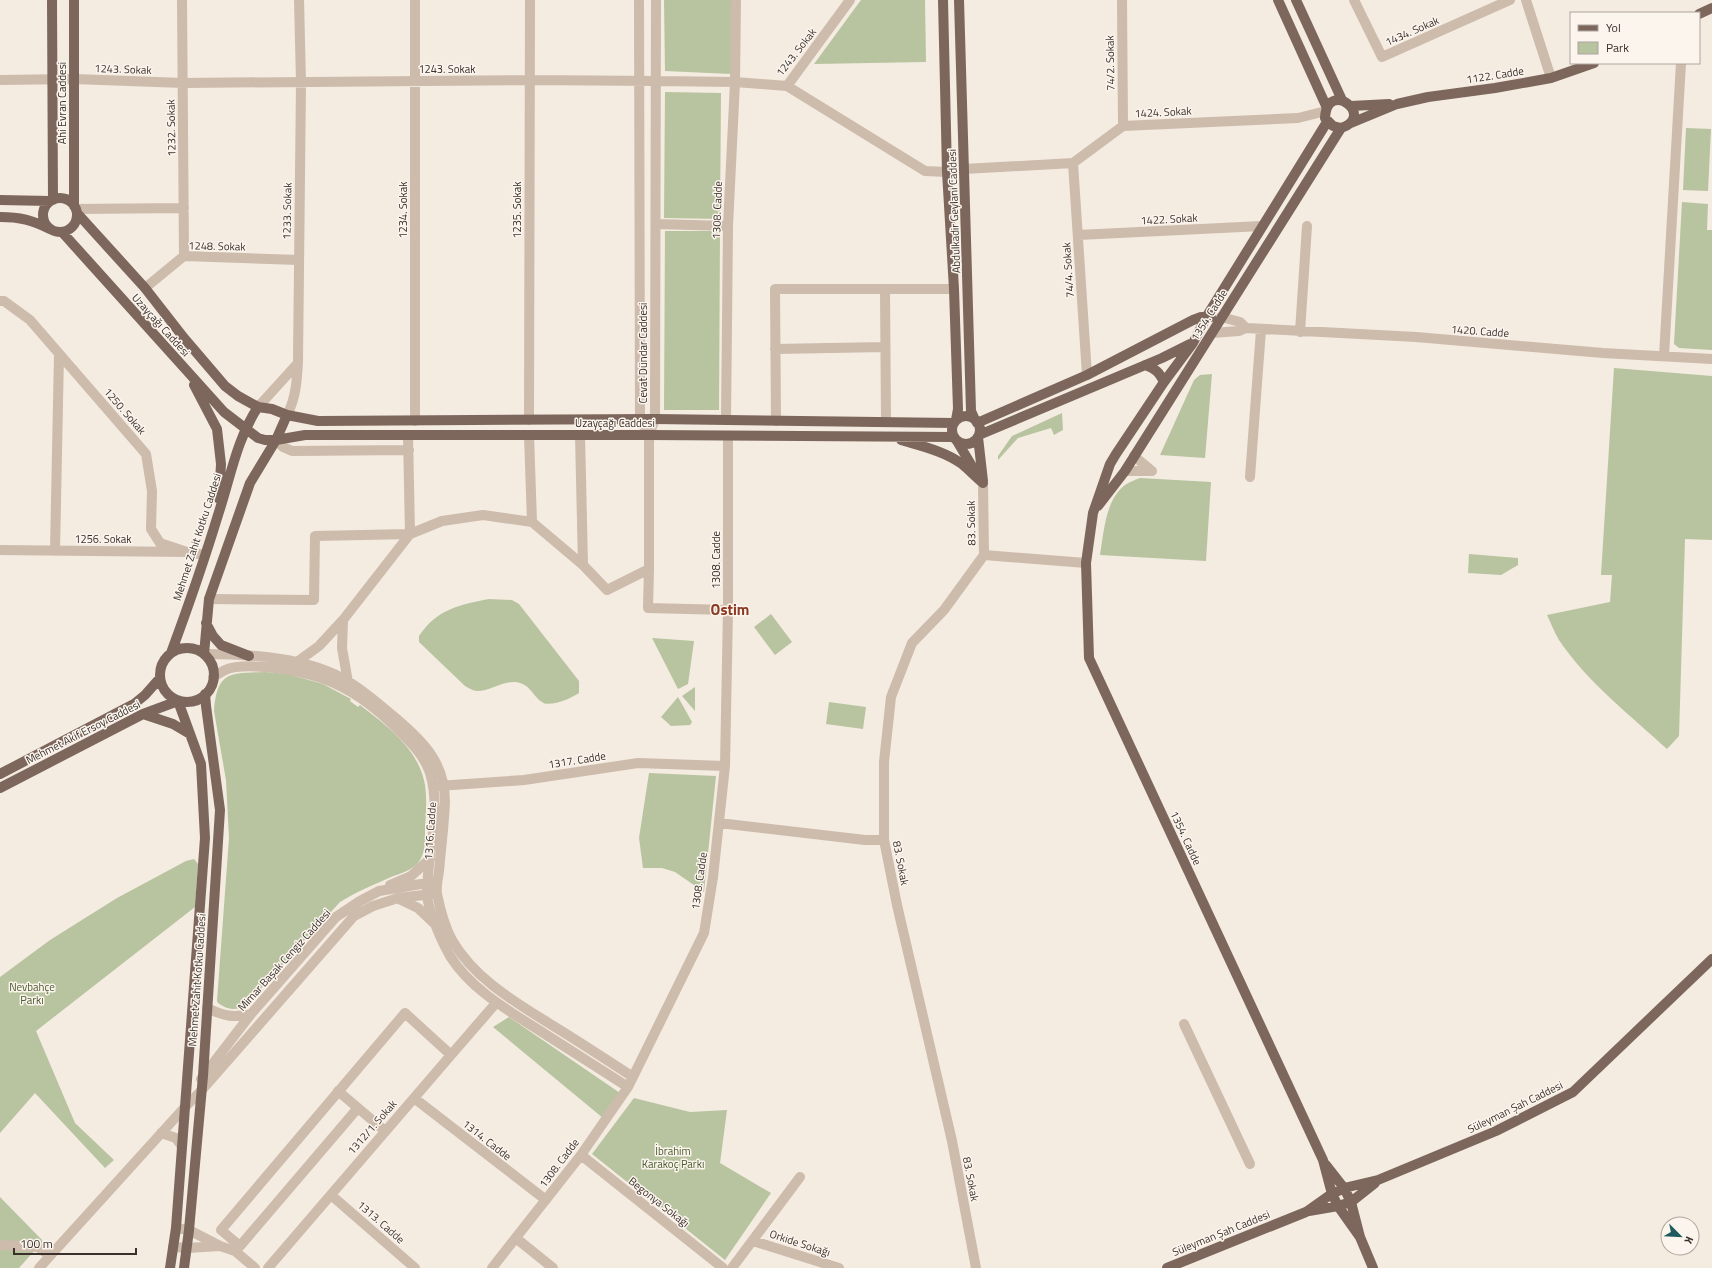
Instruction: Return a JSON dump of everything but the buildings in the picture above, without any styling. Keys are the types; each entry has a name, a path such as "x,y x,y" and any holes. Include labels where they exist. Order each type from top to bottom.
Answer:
{"main road":[{"name":"Ahi Evran Caddesi","path":"52,0 52,200"},
{"name":"Ahi Evran Caddesi","path":"74,0 76,209"},
{"name":"Abdulkadir Geylani Caddesi","path":"943,0 947,172 954,289 958,409 955,421"},
{"name":"Abdulkadir Geylani Caddesi","path":"959,0 971,411 976,421"},
{"path":"1278,0 1326,114 1333,126 1341,128"},
{"path":"1297,0 1342,100 1351,106 1354,112 1350,123"},
{"path":"1700,14 1712,8"},
{"name":"1122. Cadde","path":"1397,104 1428,97 1495,88 1551,78 1591,64"},
{"name":"1354. Cadde","path":"1342,100 1337,100 1331,103 1262,226 1207,316 1193,343 1164,382 1110,464 1093,513 1086,563 1089,658 1323,1160 1332,1194 1338,1206 1360,1237"},
{"path":"1351,106 1397,104"},
{"name":"1354. Cadde","path":"1093,513 1125,471 1341,128 1397,104"},
{"path":"947,172 964,169"},
{"path":"0,200 52,200 61,198 66,199 76,209 75,222 72,227 62,232 51,229 30,219 0,217"},
{"path":"51,229 47,226 43,216 44,210 52,200"},
{"name":"Uzayçağı Caddesi","path":"76,209 145,288 184,338 225,386 238,396 258,406 272,409 287,416 318,421 655,419 886,422 955,421"},
{"name":"Uzayçağı Caddesi","path":"62,232 224,412 258,438 265,440 276,440 305,435 889,436 955,439"},
{"path":"983,483 955,439 952,427 955,421 964,417 976,421 1087,375 1193,320 1207,316 1221,317"},
{"path":"955,439 961,444 971,444 979,436 1145,365 1212,333"},
{"path":"1145,365 1155,369 1164,382"},
{"path":"188,373 217,429 221,464 218,516"},
{"name":"Mehmet Zahit Kotku Caddesi","path":"171,653 246,429 258,406"},
{"path":"204,654 209,599 250,483 276,440 287,416"},
{"path":"976,421 979,427 983,483"},
{"path":"889,436 948,456 961,464 983,483"},
{"path":"1119,449 1134,456"},
{"path":"1110,464 1125,471"},
{"path":"206,624 213,636 221,645 249,656"},
{"path":"182,648 187,648 204,654 212,664 213,677 209,689 205,694 192,701 178,701 165,692 160,678 162,664 171,653 182,648"},
{"name":"Mehmet Akif Ersoy Caddesi","path":"0,774 134,704 145,695 160,678"},
{"name":"Mehmet Zahit Kotku Caddesi","path":"184,1268 189,1230 203,1076 220,810 205,694"},
{"name":"Mehmet Zahit Kotku Caddesi","path":"170,1268 176,1228 205,838 201,764 178,701"},
{"name":"Mehmet Akif Ersoy Caddesi","path":"0,788 143,714 178,701"},
{"path":"143,714 173,724 190,734"},
{"name":"Süleyman Şah Caddesi","path":"1378,1180 1496,1131 1573,1092 1712,959"},
{"name":"1354. Cadde","path":"1323,1160 1344,1188 1351,1202 1360,1237 1373,1268"},
{"path":"1306,1212 1332,1194 1344,1188 1378,1180"},
{"path":"1306,1212 1351,1202 1378,1180"},
{"name":"Süleyman Şah Caddesi","path":"1167,1268 1306,1212"}],"street":[{"name":"1232. Sokak","path":"182,0 184,256"},
{"name":"1233. Sokak","path":"287,416 294,401 298,362 300,82 299,0"},
{"name":"1234. Sokak","path":"414,421 415,0"},
{"name":"1235. Sokak","path":"529,420 530,0"},
{"name":"Cevat Dündar Caddesi","path":"639,0 640,420 649,435"},
{"name":"Cevat Dündar Caddesi","path":"649,435 655,419 656,0"},
{"name":"1308. Cadde","path":"726,420 728,226 735,82 736,0"},
{"name":"1243. Sokak","path":"0,80 74,79 183,83 529,80 735,82 787,86 850,0"},
{"name":"74/2. Sokak","path":"1122,0 1123,126"},
{"name":"1434. Sokak","path":"1354,0 1382,57 1510,0"},
{"path":"1526,0 1551,78"},
{"path":"1664,356 1682,64"},
{"path":"787,86 925,171 947,172"},
{"name":"1424. Sokak","path":"1073,163 1123,126 1298,118 1326,114"},
{"path":"964,169 1073,163"},
{"name":"74/4. Sokak","path":"1073,163 1087,375"},
{"path":"76,209 184,208"},
{"path":"656,224 728,226"},
{"name":"1422. Sokak","path":"1078,235 1262,226"},
{"path":"1300,332 1307,226"},
{"name":"1248. Sokak","path":"145,288 184,256 299,260"},
{"path":"776,421 775,289 954,289"},
{"path":"884,289 886,422"},
{"name":"1250. Sokak","path":"0,300 4,301 30,320 146,454 152,491 151,529 160,543 187,552"},
{"name":"1420. Cadde","path":"1221,317 1240,322 1246,328"},
{"name":"1420. Cadde","path":"1212,333 1239,331 1246,328 1416,338 1712,359"},
{"path":"1250,477 1261,330"},
{"path":"776,349 885,347"},
{"path":"55,551 60,354"},
{"path":"258,406 298,362"},
{"path":"298,662 319,646 343,620 410,534 408,435"},
{"path":"529,435 532,522"},
{"path":"580,435 583,565"},
{"path":"649,435 648,608 728,610"},
{"name":"1308. Cadde","path":"492,1268 580,1155 628,1087 704,933 713,877 725,766 728,610 728,436"},
{"path":"276,440 283,447 292,451 409,450"},
{"path":"1125,471 1152,471 1134,456"},
{"name":"83. Sokak","path":"976,1268 951,1134 897,905 884,840 884,762 891,697 912,643 944,610 984,554 983,483"},
{"path":"209,599 314,600 315,536 410,534 442,520 483,515 532,522 583,565 607,590 649,569"},
{"name":"1256. Sokak","path":"0,550 187,552 205,555"},
{"path":"984,554 1086,563"},
{"path":"343,620 342,648 348,682"},
{"name":"1316. Cadde","path":"204,654 249,656 298,662 334,674 378,702 413,732 428,748 438,766 443,785 445,802 438,881 432,894 436,926 443,943 464,976 496,1003 628,1087"},
{"name":"1316. Cadde","path":"213,677 225,670 240,667 294,670 328,680 351,692 378,711 413,744 430,772 432,786 434,805 428,883 452,940 470,963 495,989 632,1077"},
{"name":"1317. Cadde","path":"432,786 524,780 638,763 725,766"},
{"path":"719,823 865,840 884,840"},
{"path":"379,891 411,876 430,859"},
{"name":"Mimar Başak Cengiz Caddesi","path":"185,1107 203,1076 251,1014 336,917 360,900 379,891 438,881"},
{"name":"Mimar Başak Cengiz Caddesi","path":"40,1268 201,1091 354,916 373,906 398,898 432,894"},
{"path":"398,898 418,908 436,926"},
{"name":"1312/1. Sokak","path":"268,1268 496,1003"},
{"path":"207,1008 228,1017 238,1017 251,1014"},
{"path":"357,1109 240,1246 221,1230 405,1013 451,1054"},
{"path":"1184,1024 1250,1164"},
{"path":"338,1091 357,1109 385,1131"},
{"name":"1314. Cadde","path":"414,1098 546,1200"},
{"path":"162,1133 176,1138 181,1146"},
{"name":"Begonya Sokağı","path":"580,1155 723,1268"},
{"path":"732,1268 800,1177"},
{"name":"1313. Cadde","path":"330,1195 416,1268"},
{"path":"176,1228 189,1230 220,1246 234,1251 255,1268"},
{"path":"516,1239 553,1268"},
{"name":"Orkide Sokağı","path":"753,1241 839,1268"},
{"path":"0,1245 38,1247 50,1256"},
{"path":"173,1246 187,1248 220,1246"}],"green space":[{"path":"664,0 731,0 731,74 665,71"},
{"path":"861,0 925,0 926,62 814,64"},
{"path":"665,92 721,93 720,219 664,218"},
{"path":"1686,128 1711,129 1708,191 1683,190"},
{"path":"1682,202 1708,204 1707,230 1712,230 1712,350 1679,348 1674,344"},
{"path":"665,231 720,231 719,410 664,410"},
{"path":"1614,368 1712,376 1712,540 1685,539 1679,736 1667,749 1610,698 1582,670 1559,640 1547,615 1610,602 1612,575 1601,575"},
{"path":"1212,374 1205,458 1160,455 1194,380 1200,375"},
{"path":"1062,413 1063,430 1054,435 1051,428 1018,438 998,460 998,456 1012,436"},
{"path":"1140,478 1211,482 1206,561 1100,555 1106,517 1113,499 1118,491 1125,485"},
{"path":"1469,554 1518,558 1518,565 1501,575 1468,573"},
{"path":"489,599 512,600 519,604 579,681 579,693 566,700 545,704 528,687 516,682 506,683 482,691 477,691 465,686 419,642 419,636 426,627 441,614 458,606"},
{"path":"771,614 792,642 775,655 754,627"},
{"path":"652,638 694,641 688,684 678,689"},
{"path":"265,672 288,674 323,684 351,699 350,701 358,707 360,705 381,721 400,739 409,749 422,772 426,796 425,843 422,857 416,865 407,871 352,895 340,902 246,1005 232,1009 218,1003 217,1001 229,838 226,780 214,711 218,688 222,681 234,674"},
{"path":"695,687 695,711 682,696"},
{"path":"678,697 692,722 690,725 671,726 661,717"},
{"path":"829,702 866,707 863,729 826,724"},
{"path":"649,773 716,776 704,892 675,872 662,868 643,868 639,838"},
{"name":"Nevbahçe Parkı","path":"194,859 198,864 195,907 36,1031 75,1123 114,1160 105,1168 35,1093 0,1133 0,977 50,940 117,898 186,861"},
{"path":"509,1017 620,1093 603,1118 493,1027"},
{"name":"İbrahim Karakoç Parkı","path":"634,1098 690,1112 727,1110 720,1163 771,1193 725,1260 592,1154"},
{"path":"0,1197 43,1241 19,1268 0,1268"}],"district":[{"name":"Ostim","path":"730,610"}]}
